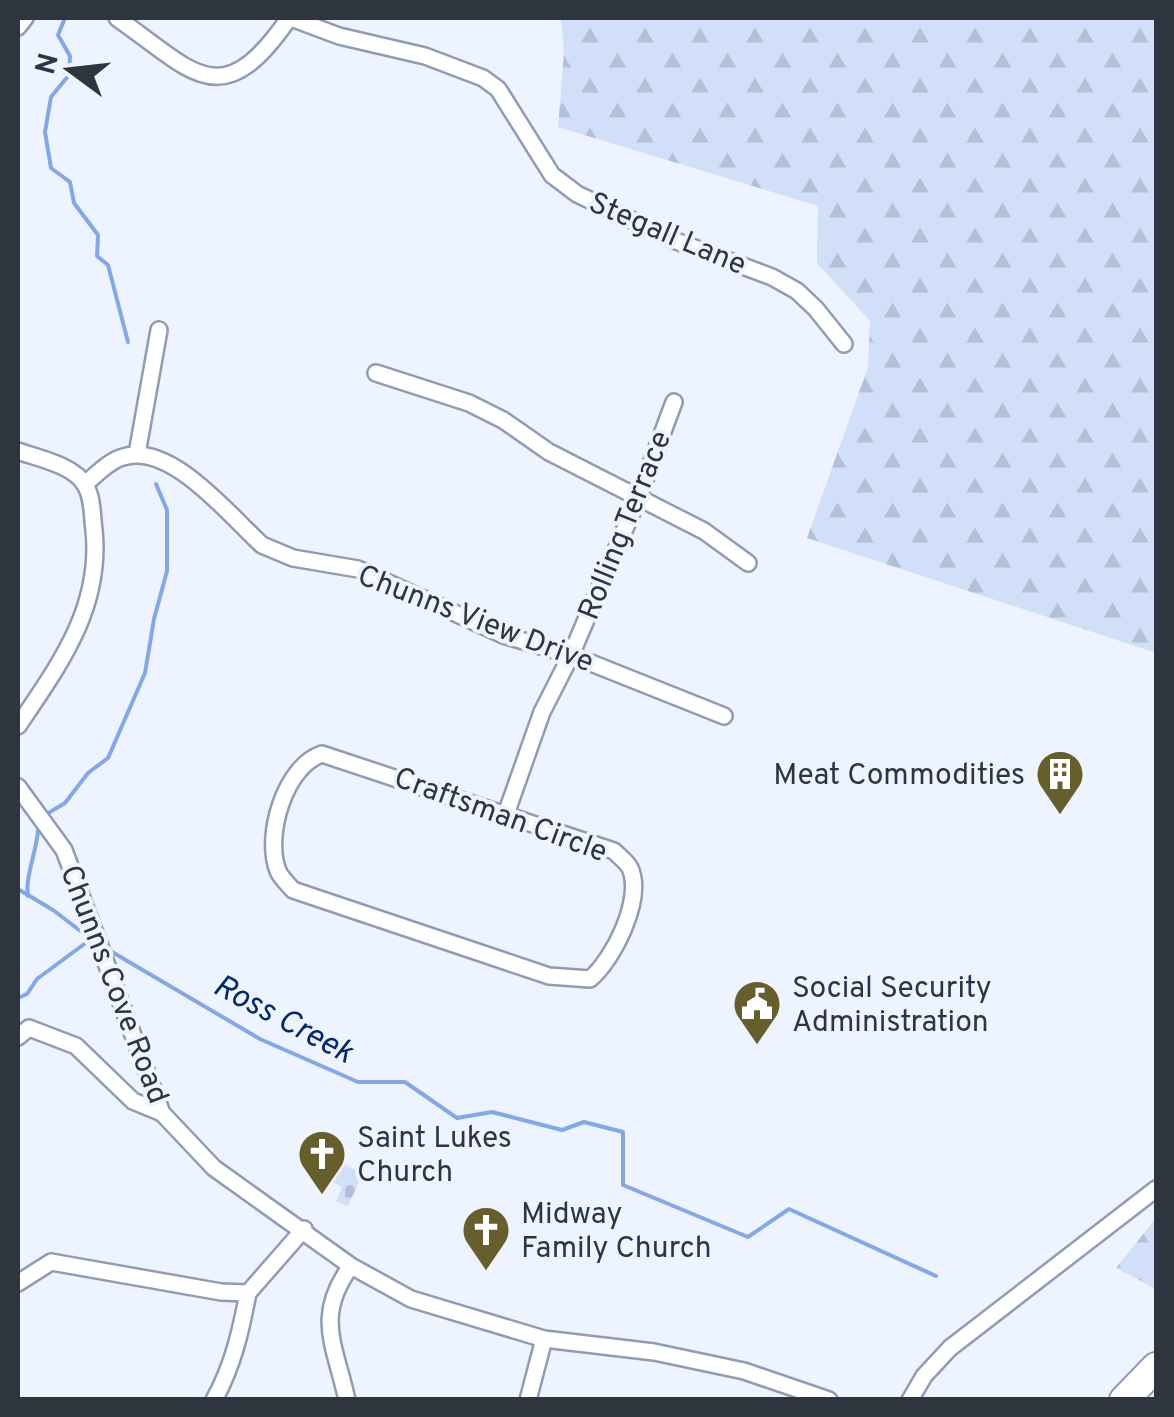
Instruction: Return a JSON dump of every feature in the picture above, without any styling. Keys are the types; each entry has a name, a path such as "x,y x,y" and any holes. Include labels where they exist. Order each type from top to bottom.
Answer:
{"highway":[{"path":"1124,1400 1156,1367"}],"street":[{"path":"18,27 25,18"},
{"path":"116,18 180,66 216,78 231,76 249,65 290,18"},
{"name":"Stegall Lane","path":"290,18 339,36 425,56 484,78 498,89 552,175 576,194 676,240 772,277 797,291 844,344"},
{"path":"85,484 113,461 137,454 159,330"},
{"path":"376,373 469,403 503,420 549,452 704,531 748,563"},
{"name":"Rolling Terrace","path":"506,814 542,712 571,655 639,496 674,402"},
{"path":"18,451 72,472 85,484 91,504 96,564 72,646 18,726"},
{"name":"Chunns View Drive","path":"137,454 154,456 176,466 262,545 278,554 358,569 502,635 571,655 724,716"},
{"name":"Craftsman Circle","path":"322,754 506,814 614,850 630,866 634,886 619,939 605,966 590,979 550,976 293,890 279,874 273,849 290,780 308,758 322,754"},
{"name":"Chunns Cove Road","path":"18,787 64,850 162,1113 214,1168 352,1266 411,1299 544,1339 654,1352 744,1371 829,1400"},
{"path":"18,1036 29,1028 76,1046 133,1101 162,1113"},
{"path":"910,1400 924,1376 950,1348 1156,1189"},
{"path":"214,1400 239,1338 248,1293 304,1230"},
{"path":"18,1283 52,1262 222,1292 248,1293"},
{"path":"348,1400 331,1336 329,1312 336,1286 352,1266"},
{"path":"528,1400 544,1339"}],"green space":[{"path":"561,18 1156,18 1156,653 807,538 868,367 870,321 817,263 818,206 558,127 564,52"},
{"path":"337,1161 363,1173 348,1206 336,1201 342,1187 328,1180"},
{"path":"1156,1218 1156,1289 1116,1268"}],"waterway":[{"path":"65,18 58,35 70,56 69,75 51,97 45,132 51,168 70,182 74,203 98,235 97,256 108,265 128,342"},
{"path":"50,812 65,803 88,773 108,758 145,673 167,571 167,510 156,484"},
{"path":"28,896 38,831"},
{"name":"Ross Creek","path":"18,889 91,939"},
{"path":"18,998 91,939"},
{"name":"Ross Creek","path":"107,949 260,1039 358,1082 405,1082 457,1118 492,1112 562,1130 584,1122 623,1132 623,1185 748,1237 789,1209 936,1276"}],"place":[{"name":"Meat Commodities","path":"1060,816"},
{"name":"Social Security Administration","path":"757,1046"},
{"name":"Saint Lukes Church","path":"322,1196"},
{"name":"Midway Family Church","path":"486,1272"}]}
